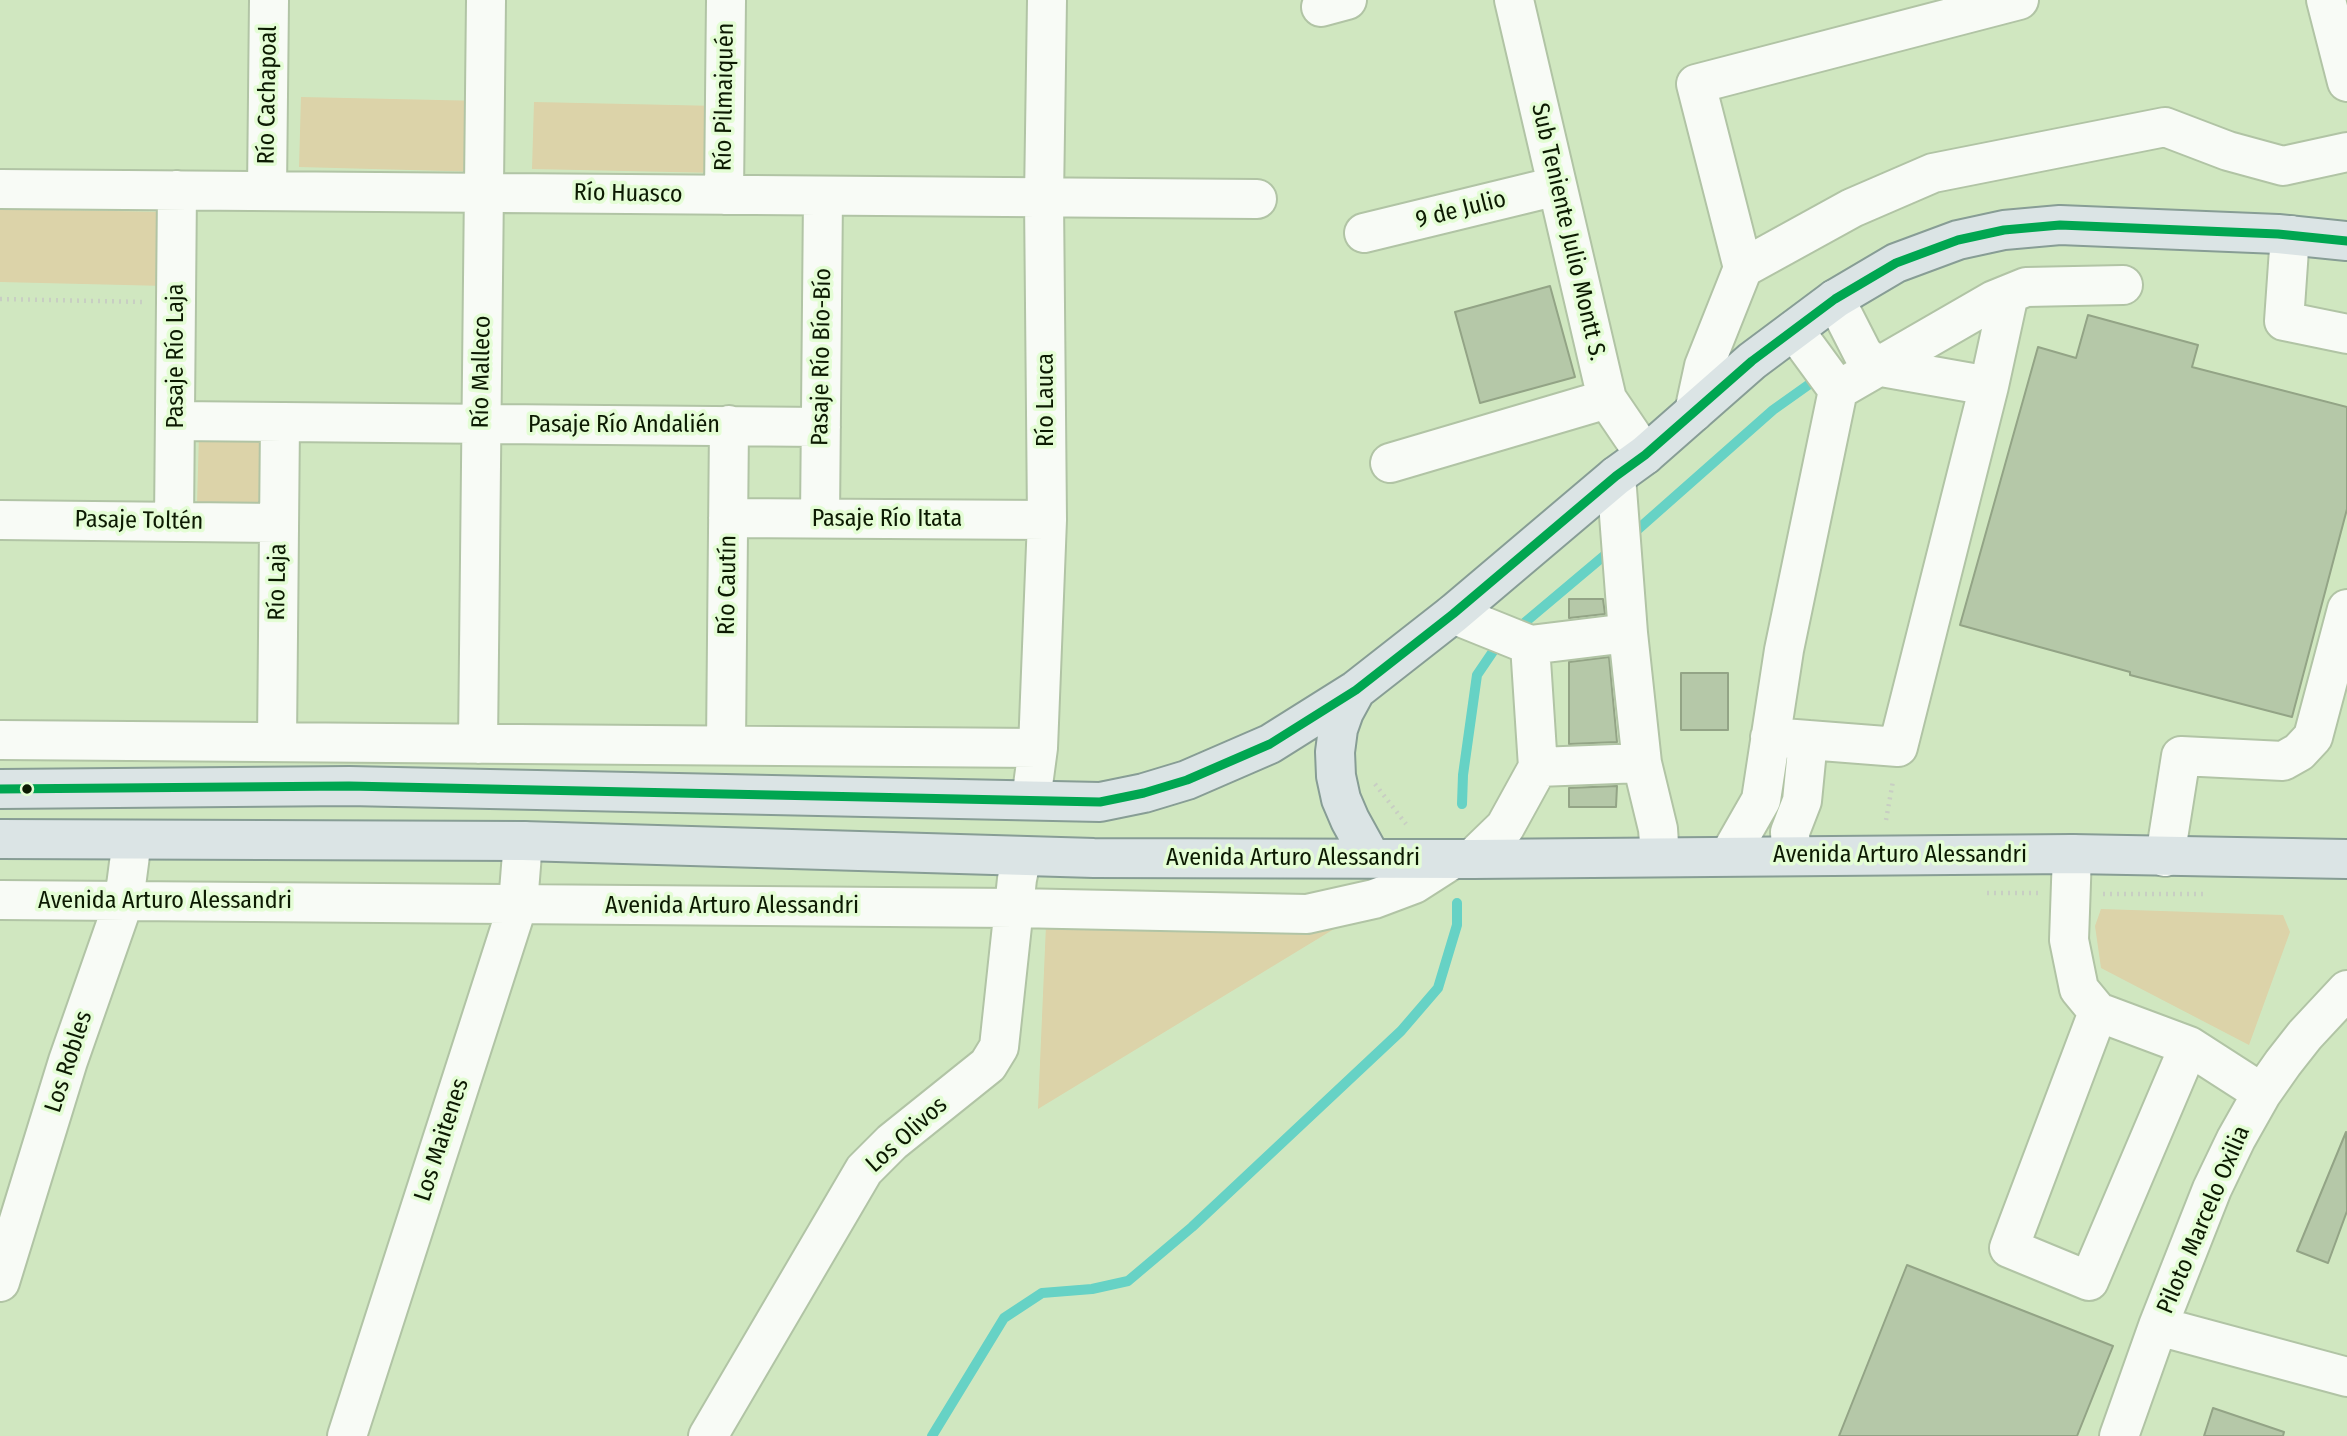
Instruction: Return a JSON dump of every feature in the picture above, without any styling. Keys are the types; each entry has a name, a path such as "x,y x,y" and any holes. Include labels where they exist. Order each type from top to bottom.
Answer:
{"main road":[{"path":"0,789 349,786 1100,802 1144,793 1229,764 1294,730 1356,690 1454,614 1752,361 1835,299 1896,263 1958,240 2004,230 2060,225 2290,235 2347,241"},
{"path":"1356,690 1338,729 1336,776 1341,799 1371,858"},
{"path":"1022,856 1062,825 1100,802"},
{"name":"Avenida Arturo Alessandri","path":"0,839 523,841 1133,858 2072,855 2347,859"}],"street":[{"name":"Río Cachapoal","path":"267,191 269,0"},
{"name":"Río Malleco","path":"486,0 495,193 490,744"},
{"name":"Río Malleco","path":"495,193 508,0"},
{"name":"Río Pilmaiquén","path":"724,195 726,0"},
{"name":"Río Lauca","path":"1031,800 1038,748 1047,520 1044,198 1047,0"},
{"name":"Sub Teniente Julio Montt S.","path":"1514,0 1607,399 1630,466"},
{"path":"1694,412 1703,366 1743,268 1696,84 2019,0"},
{"path":"2326,0 2347,82"},
{"path":"1743,268 1852,208 1933,173 2165,127 2228,151 2283,166 2347,152"},
{"name":"9 de Julio","path":"1364,233 1557,186"},
{"name":"Río Huasco","path":"0,188 1257,199"},
{"name":"Pasaje Río Laja","path":"174,522 177,190"},
{"name":"Pasaje Río Bío-Bío","path":"820,518 823,196"},
{"path":"2290,235 2284,321 2347,334"},
{"path":"1729,856 1761,800 1796,584 1838,390 1994,300 2026,287 2123,285"},
{"path":"1770,737 1899,747 2010,294"},
{"path":"1835,299 1863,354 1876,366 1989,386"},
{"path":"1794,330 1838,390"},
{"path":"1390,463 1607,399"},
{"name":"Pasaje Río Andalién","path":"175,421 821,427"},
{"name":"Río Laja","path":"276,742 280,422"},
{"name":"Río Cautín","path":"726,746 729,425"},
{"path":"1630,466 1628,633 1642,763 1658,829 1660,857"},
{"name":"Pasaje Río Itata","path":"728,518 1047,520"},
{"name":"Pasaje Toltén","path":"0,520 279,523"},
{"path":"2165,857 2181,756 2283,761 2299,752 2313,737 2347,609"},
{"path":"1454,614 1530,645 1628,633"},
{"path":"1462,859 1505,827 1538,767 1530,645"},
{"path":"0,740 1038,748"},
{"path":"1791,855 1790,832 1802,801 1808,740"},
{"path":"1538,767 1642,763"},
{"name":"Los Robles","path":"0,1282 68,1060 124,901 132,840"},
{"name":"Los Maitenes","path":"347,1436 518,904 523,841"},
{"path":"2072,855 2069,940 2079,989 2098,1012 2189,1046 2262,1093"},
{"name":"Los Olivos","path":"708,1436 864,1170 892,1142 988,1065 999,1047 1022,856"},
{"name":"Avenida Arturo Alessandri","path":"0,900 1014,908 1307,914 1374,899 1414,884 1462,859"},
{"name":"Piloto Marcelo Oxilia","path":"2119,1436 2158,1326 2212,1189 2235,1139 2262,1093 2305,1035 2347,990"},
{"path":"2098,1012 2008,1248 2089,1281 2189,1046"},
{"path":"2158,1326 2347,1377"}],"path":[{"path":"0,299 176,303"}],"shaded area":[{"path":"301,97 485,101 483,172 299,167"},
{"path":"534,102 720,106 719,173 532,169"},
{"path":"0,209 168,212 166,286 0,282"},
{"path":"199,434 270,436 268,506 197,504"},
{"path":"2101,909 2283,915 2290,932 2249,1045 2101,968 2095,926"},
{"path":"1046,925 1334,929 1038,1109"}],"building":[{"path":"1550,286 1575,377 1480,403 1455,312"},
{"path":"2088,315 2198,345 2192,367 2347,407 2347,509 2292,717 2130,675 2130,672 1960,625 2038,347 2076,358"},
{"path":"1569,599 1603,599 1605,614 1569,618"},
{"path":"1609,657 1617,742 1569,744 1569,662"},
{"path":"1681,673 1728,673 1728,730 1681,730"},
{"path":"1617,786 1616,807 1569,807 1569,788"},
{"path":"2346,1132 2347,1211 2328,1263 2297,1251"},
{"path":"1907,1265 2113,1346 2077,1436 1839,1436"},
{"path":"2213,1408 2284,1432 2283,1436 2204,1436"}],"waterway":[{"path":"1636,531 1773,410 1811,383"},
{"path":"1523,624 1605,555"},
{"path":"1462,804 1463,775 1477,675 1494,650"},
{"path":"932,1436 1004,1318 1042,1293 1092,1289 1128,1281 1192,1227 1401,1031 1438,988 1457,925 1457,903"}],"transit line":[{"path":"0,789 349,786 1100,802 1144,793 1187,780 1270,744 1356,690 1453,614 1616,476 1645,455 1752,361 1835,299 1896,263 1958,240 2004,230 2060,225 2278,234 2347,241"}]}
